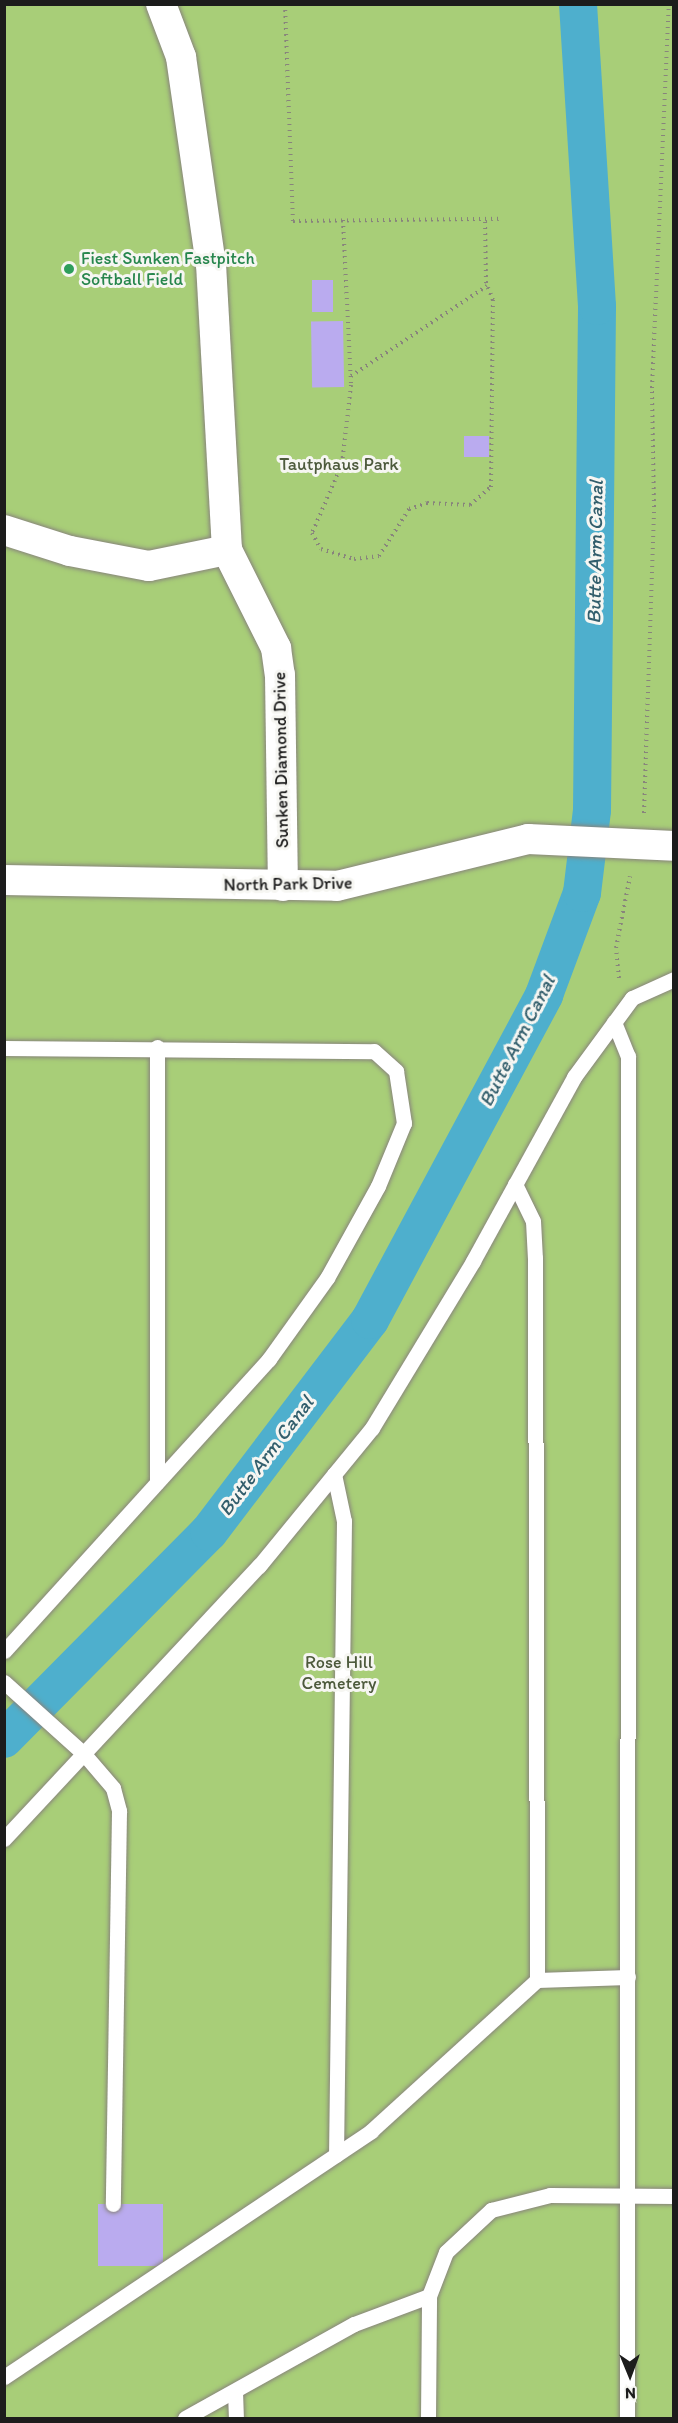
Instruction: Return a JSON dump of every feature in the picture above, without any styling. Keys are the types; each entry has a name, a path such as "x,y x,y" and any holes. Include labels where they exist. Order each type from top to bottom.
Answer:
{"street":[{"path":"4,530 70,551 148,566 227,550 211,264 181,57 161,4"},
{"name":"Sunken Diamond Drive","path":"227,550 278,657 283,886"},
{"name":"North Park Drive","path":"4,880 283,886 348,885 489,846 573,839 626,853 674,846"}],"lane":[{"path":"4,1839 259,1566 372,1428 515,1184 574,1077 632,998 674,979"},
{"path":"614,1022 628,1056 627,2418"},
{"path":"157,1047 157,1482"},
{"path":"4,1048 157,1047 374,1051 396,1071 404,1099 404,1123 378,1186 327,1278 268,1359 4,1651"},
{"path":"515,1184 533,1221 536,1258 537,1980"},
{"path":"334,1474 344,1521 336,2155"},
{"path":"4,1682 21,1692 84,1754 113,1788 119,1810 113,2204"},
{"path":"4,2377 371,2131 537,1980 628,1977"},
{"path":"428,2418 429,2296 446,2252 491,2211 550,2195 674,2196"},
{"path":"186,2418 354,2324 429,2296"},
{"path":"235,2391 236,2418"}],"path":[{"path":"285,4 293,221 499,219"},
{"path":"644,818 654,507 652,388 669,4"},
{"path":"343,220 351,376 342,464 312,533 321,549 365,559 379,556 390,544 409,509 427,503 470,505 491,487 493,300 487,286 485,219"},
{"path":"351,376 487,286"},
{"path":"625,1007 616,948 626,853"}],"green space":[{"name":"Rose Hill Cemetery","path":"5,5 673,5 673,2418 5,2418"}],"building":[{"path":"312,280 333,280 333,312 312,312"},
{"path":"343,321 344,387 312,388 311,322"},
{"path":"464,436 489,436 489,457 464,457"},
{"path":"98,2204 163,2204 163,2266 98,2266"}],"waterway":[{"name":"Butte Arm Canal","path":"4,1739 209,1532 370,1320 544,995 582,893 592,810 597,306 578,4"}],"place":[{"name":"Fiest Sunken Fastpitch Softball Field","path":"69,269"}],"park label":[{"name":"Tautphaus Park","path":"339,464"}]}
